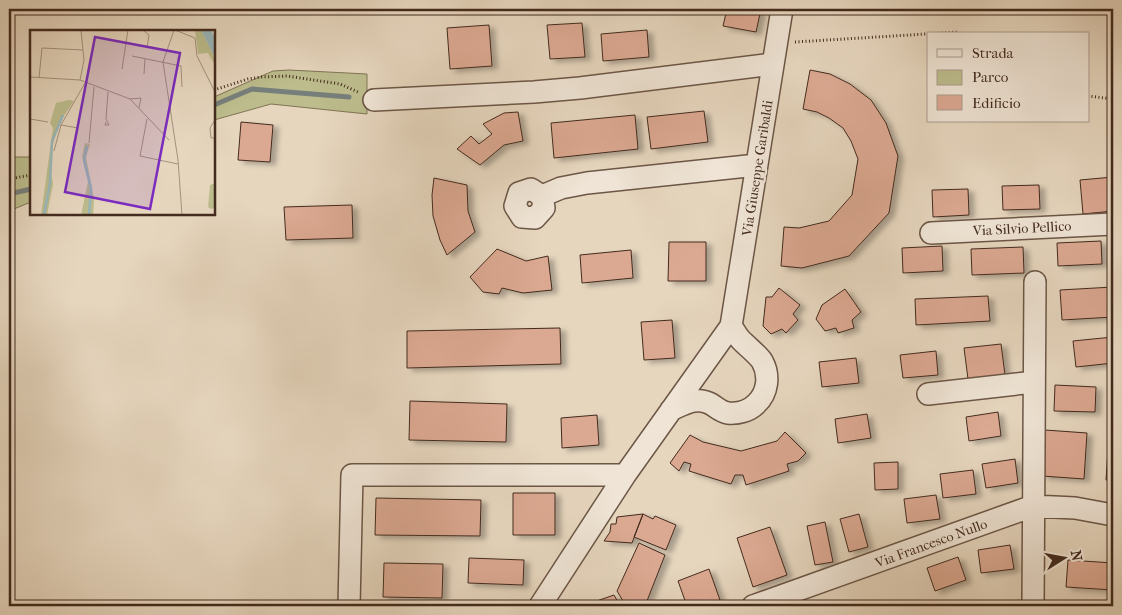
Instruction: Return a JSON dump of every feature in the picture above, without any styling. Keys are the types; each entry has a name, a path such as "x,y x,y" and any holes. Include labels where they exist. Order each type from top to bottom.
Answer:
{"street":[{"name":"Via Giuseppe Garibaldi","path":"540,606 625,475 731,326 782,9"},
{"path":"374,100 571,89 775,53"},
{"path":"542,196 561,188 587,183 757,165"},
{"name":"Via Silvio Pellico","path":"931,233 1113,224"},
{"path":"1033,606 1035,282"},
{"path":"670,411 688,402 698,400 710,403 726,413 738,413 751,409 760,401 767,387 767,375 762,362 731,326"},
{"path":"928,394 1034,382"},
{"path":"349,606 352,475 625,475"},
{"name":"Via Francesco Nullo","path":"753,606 1033,506 1075,508 1113,515"}],"path":[{"path":"775,53 927,36"},
{"path":"215,90 248,79 287,76 340,84 374,100"},
{"path":"1090,96 1113,99"},
{"path":"9,179 30,175"}],"green space":[{"path":"289,70 367,74 367,114 271,104 215,120 215,97 273,71"},
{"path":"9,157 30,157 30,202 9,211"}],"building":[{"path":"727,9 761,9 756,32 723,26"},
{"path":"582,23 585,57 550,59 547,25"},
{"path":"489,25 492,66 450,69 447,28"},
{"path":"647,30 649,57 603,61 601,34"},
{"path":"810,70 830,74 850,84 871,100 886,123 898,156 889,213 849,256 802,268 781,266 784,227 799,228 829,221 852,195 858,159 851,141 843,128 817,112 803,109"},
{"path":"704,111 708,142 651,149 647,117"},
{"path":"518,112 523,141 504,145 480,165 457,149 471,136 479,144 492,134 483,124 504,113"},
{"path":"635,115 638,149 554,158 551,123"},
{"path":"241,122 273,125 270,162 238,160"},
{"path":"1113,177 1113,211 1083,214 1080,180"},
{"path":"434,178 467,185 468,211 475,232 447,255 440,240 433,216 432,195"},
{"path":"1039,185 1040,209 1003,210 1002,186"},
{"path":"968,189 969,215 933,217 932,190"},
{"path":"352,205 353,238 286,240 284,207"},
{"path":"1101,241 1102,264 1058,266 1057,243"},
{"path":"669,242 706,242 706,281 668,281"},
{"path":"942,246 943,271 903,273 902,248"},
{"path":"1023,247 1024,273 972,275 971,249"},
{"path":"497,249 526,261 548,256 552,290 523,293 502,288 499,294 483,292 470,277"},
{"path":"631,250 633,278 582,283 580,255"},
{"path":"1113,287 1113,317 1062,320 1060,290"},
{"path":"779,288 800,305 793,314 798,320 786,333 782,329 771,334 763,326 766,297 772,297"},
{"path":"845,289 861,312 852,320 854,328 838,333 836,328 825,331 816,319 822,305"},
{"path":"988,296 990,321 916,325 915,299"},
{"path":"672,320 675,358 644,360 641,322"},
{"path":"560,328 561,364 407,368 407,331"},
{"path":"1113,337 1113,363 1076,367 1073,341"},
{"path":"1001,344 1005,375 968,379 964,348"},
{"path":"936,351 938,375 903,378 900,355"},
{"path":"856,358 859,383 822,387 819,362"},
{"path":"1055,385 1096,387 1095,412 1054,411"},
{"path":"410,401 507,404 506,442 409,440"},
{"path":"998,412 1001,436 969,441 966,417"},
{"path":"867,414 871,438 838,443 835,419"},
{"path":"597,415 599,445 562,448 561,418"},
{"path":"1045,430 1087,433 1084,479 1042,476"},
{"path":"785,432 806,453 798,461 787,464 789,471 746,485 743,475 735,475 731,484 689,471 691,464 684,462 679,471 670,463 690,435 703,442 741,451 777,441"},
{"path":"1109,434 1113,434 1113,480 1106,480"},
{"path":"1015,459 1018,483 986,488 982,464"},
{"path":"898,462 898,489 875,490 874,463"},
{"path":"973,470 976,494 943,498 940,474"},
{"path":"513,493 555,493 555,535 513,535"},
{"path":"936,495 940,519 907,523 904,499"},
{"path":"376,498 481,500 480,536 375,535"},
{"path":"643,514 632,543 604,541 610,532 611,524 616,524 617,517"},
{"path":"643,514 653,519 655,516 676,525 666,550 634,537"},
{"path":"859,514 868,547 849,552 840,519"},
{"path":"825,522 833,562 815,565 807,526"},
{"path":"770,527 787,575 753,587 737,538"},
{"path":"639,543 665,555 645,606 630,606 625,604 617,591"},
{"path":"1010,545 1014,569 981,573 978,550"},
{"path":"958,557 966,580 935,591 927,568"},
{"path":"469,558 524,560 523,585 468,583"},
{"path":"1068,560 1113,563 1113,590 1066,587"},
{"path":"384,563 443,564 442,598 383,597"},
{"path":"709,569 720,600 704,606 687,606 678,581"},
{"path":"614,595 620,606 582,606"},
{"path":"1019,600 1021,606 992,606"}],"waterway":[{"path":"215,105 252,89 349,97"},
{"path":"9,194 30,189"}]}
